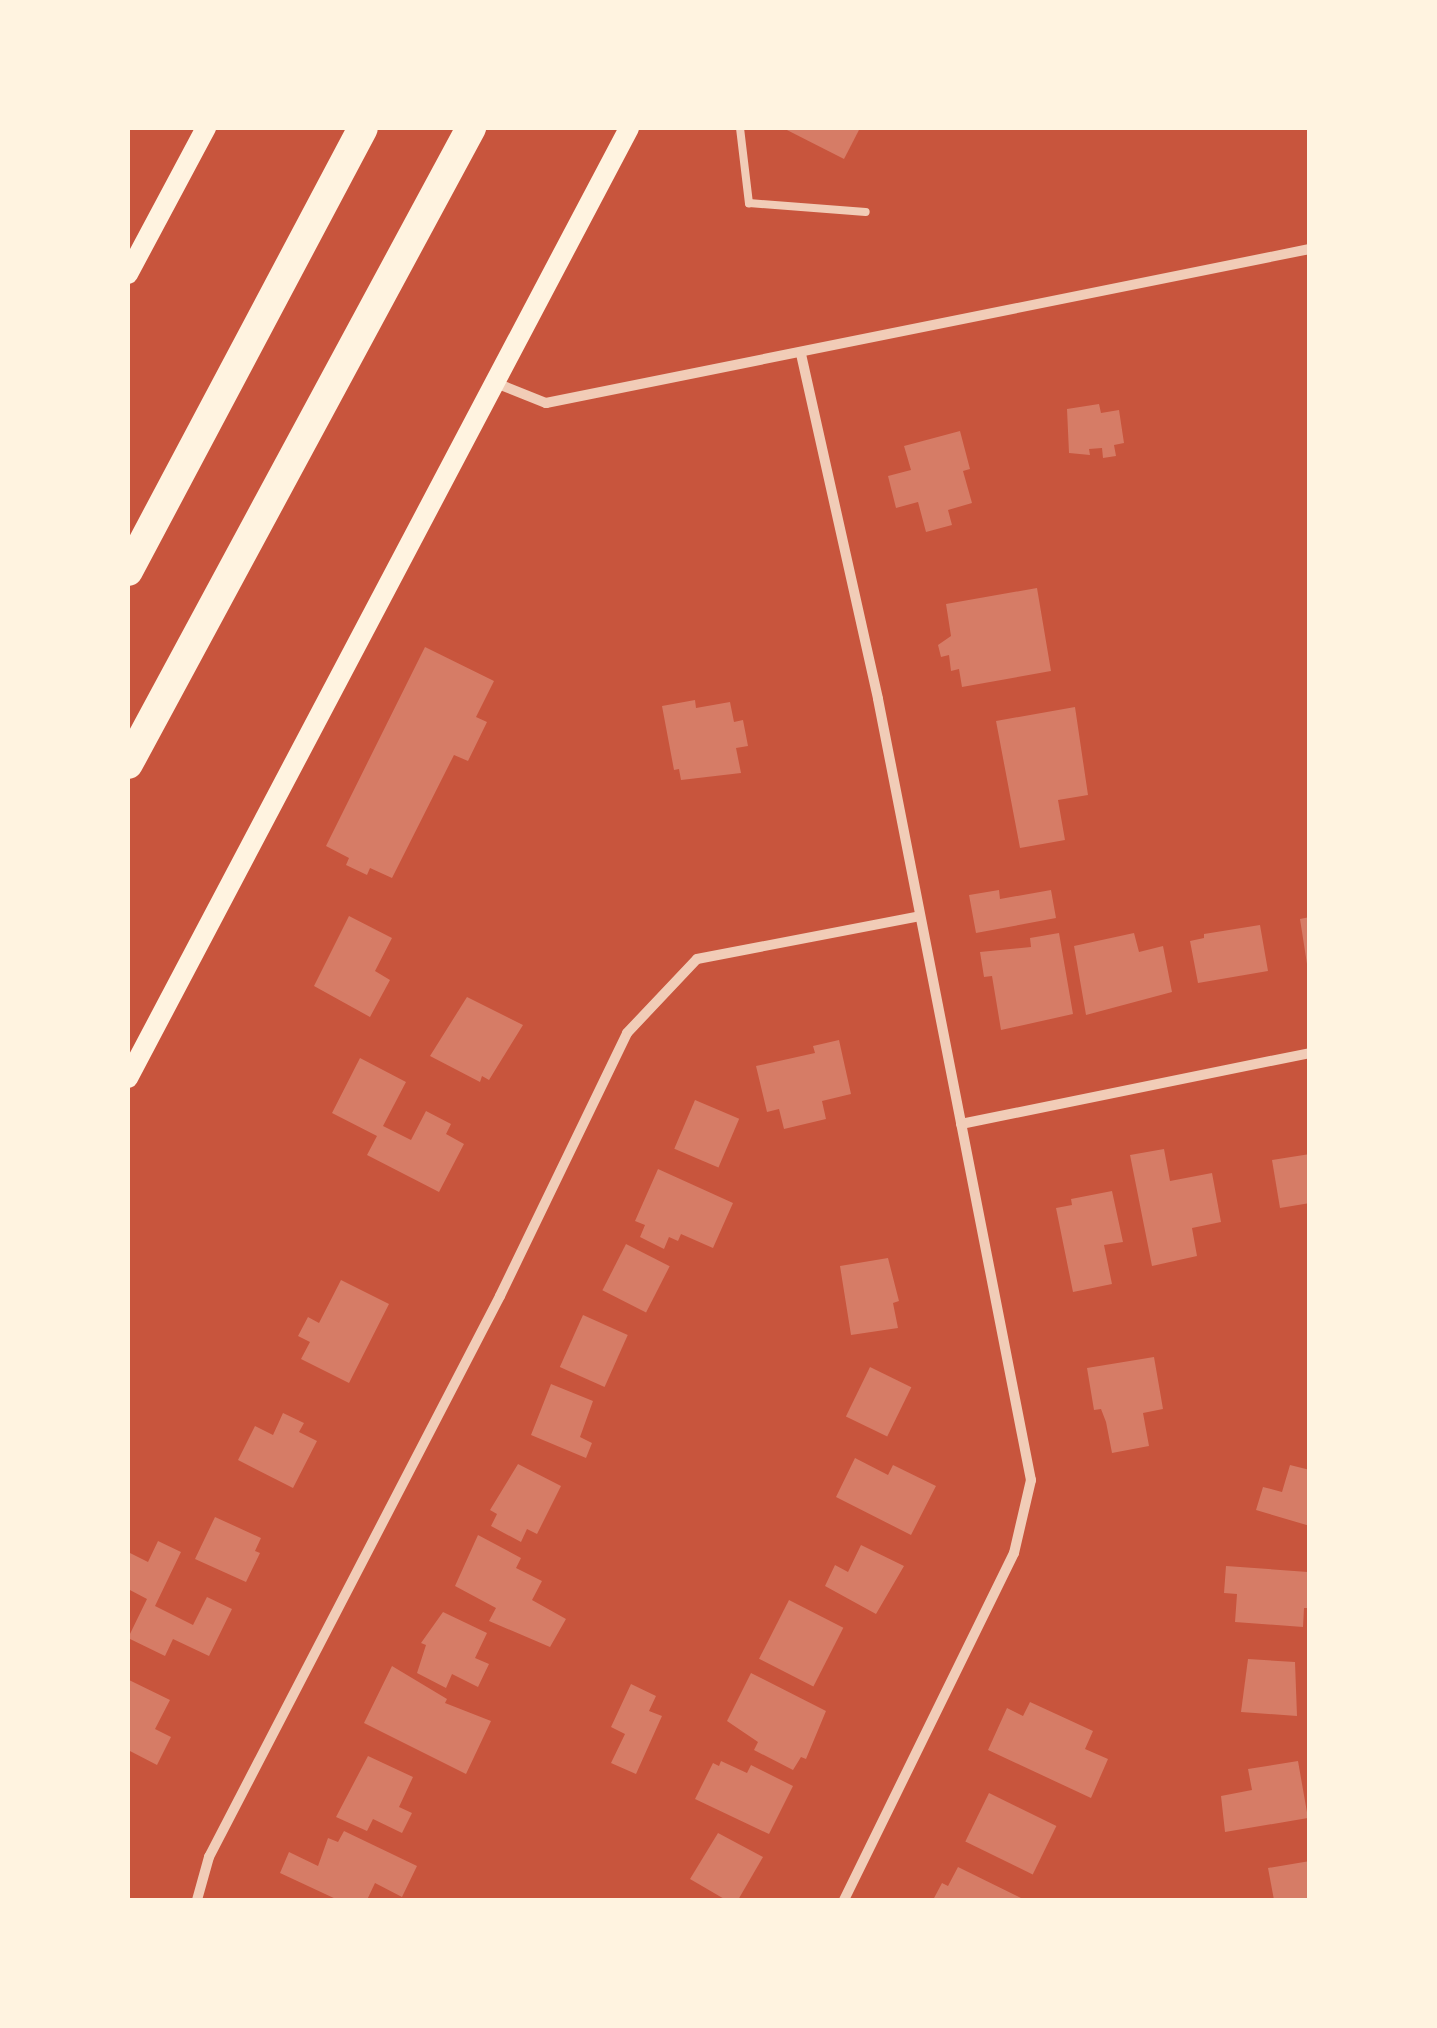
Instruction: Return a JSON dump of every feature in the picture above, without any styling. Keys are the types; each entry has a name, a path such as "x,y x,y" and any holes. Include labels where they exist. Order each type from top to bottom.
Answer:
{"highway":[{"path":"128,570 363,128"},
{"path":"128,764 471,128"}],"main road":[{"path":"128,274 206,128"},
{"path":"128,1078 629,128"}],"street":[{"path":"496,383 546,403 1310,249"},
{"path":"801,354 878,700 1031,1480 1014,1553 844,1900"},
{"path":"197,1900 209,1857 500,1296 627,1032 697,958 920,916"},
{"path":"960,1124 1310,1053"}],"lane":[{"path":"740,128 749,202 866,212"}],"building":[{"path":"783,128 860,128 844,159"},
{"path":"1099,404 1101,413 1119,410 1124,443 1114,445 1116,456 1103,458 1102,448 1089,449 1090,455 1069,453 1067,409"},
{"path":"960,431 970,469 963,471 972,503 948,510 952,525 926,532 918,502 896,508 888,476 911,470 904,446"},
{"path":"1037,588 1051,671 962,687 959,669 951,671 949,655 941,657 938,645 951,636 946,604"},
{"path":"425,647 494,681 476,717 487,722 468,761 454,755 392,878 370,868 367,875 346,865 349,858 326,846"},
{"path":"695,700 696,708 730,702 734,722 743,720 748,746 736,748 741,773 681,780 679,769 674,770 662,706"},
{"path":"1075,707 1088,795 1058,800 1065,840 1020,848 996,721"},
{"path":"999,890 1000,899 1051,890 1056,918 976,933 969,895"},
{"path":"349,916 392,938 375,971 390,980 370,1017 314,986"},
{"path":"1310,917 1310,963 1307,964 1300,919"},
{"path":"1260,925 1268,971 1198,983 1190,941 1204,938 1204,934"},
{"path":"1059,933 1073,1014 1001,1030 992,976 984,977 980,952 1031,947 1030,938"},
{"path":"1134,933 1139,952 1163,946 1172,992 1086,1015 1074,946"},
{"path":"467,997 523,1025 489,1080 482,1076 480,1082 430,1056"},
{"path":"839,1040 851,1094 822,1101 826,1119 784,1129 779,1109 767,1112 756,1066 815,1053 813,1046"},
{"path":"360,1058 406,1082 383,1126 411,1140 426,1111 451,1124 446,1134 464,1144 439,1192 367,1155 377,1136 332,1113"},
{"path":"695,1100 739,1119 718,1168 674,1149"},
{"path":"1164,1149 1170,1181 1212,1173 1221,1222 1192,1228 1197,1256 1152,1266 1130,1155"},
{"path":"1310,1154 1310,1203 1280,1208 1272,1160"},
{"path":"658,1169 733,1203 713,1248 681,1234 678,1241 669,1237 664,1249 640,1237 645,1225 635,1221"},
{"path":"1112,1191 1123,1242 1104,1245 1112,1284 1073,1292 1056,1208 1072,1205 1071,1199"},
{"path":"626,1244 670,1266 646,1313 602,1290"},
{"path":"888,1258 899,1301 893,1303 898,1328 851,1335 840,1266"},
{"path":"341,1280 389,1304 349,1383 301,1359 310,1342 298,1336 308,1317 319,1323"},
{"path":"583,1315 628,1335 605,1387 560,1367"},
{"path":"1154,1357 1163,1409 1143,1413 1149,1446 1112,1453 1101,1409 1094,1410 1087,1368"},
{"path":"870,1367 911,1387 887,1437 846,1416"},
{"path":"551,1384 593,1401 580,1437 592,1443 586,1458 531,1435"},
{"path":"283,1413 304,1423 299,1432 317,1441 293,1488 238,1460 255,1426 273,1435"},
{"path":"855,1458 888,1475 893,1465 936,1486 911,1535 836,1497"},
{"path":"518,1464 561,1486 537,1534 527,1529 521,1542 491,1526 497,1514 490,1510"},
{"path":"1290,1465 1310,1470 1310,1526 1256,1510 1263,1487 1282,1492"},
{"path":"215,1517 261,1538 255,1551 260,1553 246,1582 195,1559"},
{"path":"478,1535 521,1558 516,1568 542,1581 532,1600 566,1619 550,1647 489,1621 496,1608 455,1586"},
{"path":"158,1541 181,1552 155,1606 193,1625 207,1597 232,1609 209,1656 173,1639 165,1656 128,1638 147,1599 128,1589 128,1552 148,1562"},
{"path":"861,1545 904,1566 876,1614 825,1586 835,1565 848,1572"},
{"path":"1226,1566 1308,1572 1310,1608 1304,1608 1303,1627 1235,1622 1237,1594 1224,1593"},
{"path":"789,1600 843,1628 813,1686 759,1659"},
{"path":"443,1612 487,1633 475,1658 489,1664 478,1687 452,1674 446,1688 417,1673 426,1645 421,1643"},
{"path":"1248,1659 1295,1662 1297,1716 1241,1712"},
{"path":"392,1666 447,1699 445,1703 491,1721 466,1774 364,1723"},
{"path":"751,1673 826,1711 806,1759 801,1757 793,1770 754,1750 758,1742 727,1721"},
{"path":"129,1680 170,1700 155,1729 171,1737 157,1765 128,1750"},
{"path":"631,1684 656,1696 649,1711 662,1716 636,1774 611,1763 625,1734 611,1727"},
{"path":"1030,1702 1093,1731 1085,1749 1108,1759 1091,1798 988,1750 1007,1708 1023,1716"},
{"path":"368,1756 413,1777 399,1807 412,1813 402,1833 373,1819 367,1831 336,1817"},
{"path":"721,1761 747,1773 751,1765 793,1786 769,1834 695,1799 713,1763 719,1766"},
{"path":"1298,1761 1308,1818 1225,1832 1221,1796 1252,1790 1248,1769"},
{"path":"989,1793 1056,1826 1033,1874 965,1842"},
{"path":"344,1831 417,1866 402,1897 375,1883 367,1900 338,1900 280,1873 289,1852 318,1866 328,1838 338,1842"},
{"path":"718,1833 763,1857 738,1900 726,1900 690,1879"},
{"path":"1310,1861 1310,1900 1274,1900 1268,1868"},
{"path":"958,1867 1025,1900 933,1900 942,1883 948,1886"}]}
